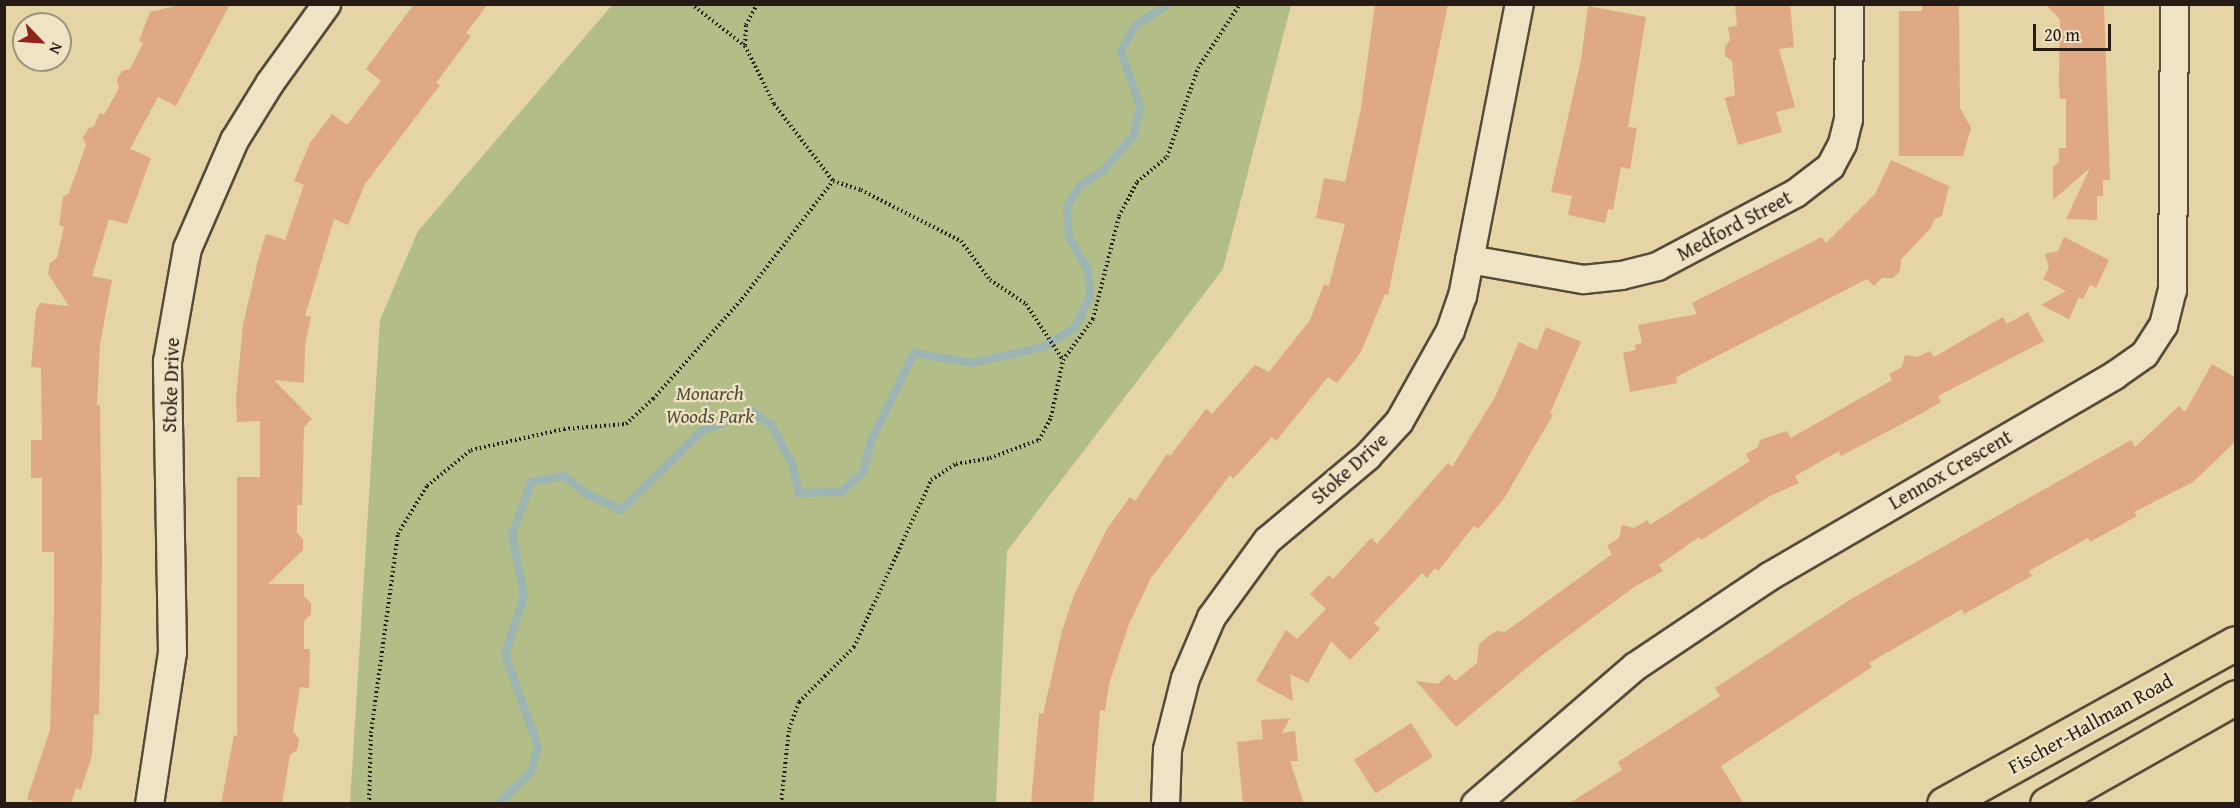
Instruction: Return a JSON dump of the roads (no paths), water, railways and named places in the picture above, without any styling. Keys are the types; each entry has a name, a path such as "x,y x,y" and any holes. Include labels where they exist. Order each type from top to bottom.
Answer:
{"main road":[{"name":"Fischer-Hallman Road","path":"1944,804 2235,643"},
{"path":"2047,804 2235,697"}],"street":[{"name":"Stoke Drive","path":"149,804 172,652 167,361 185,258 206,199 234,140 270,82 326,4"},
{"name":"Stoke Drive","path":"1166,804 1167,749 1185,678 1211,617 1267,540 1366,456 1399,421 1450,330 1469,259 1519,4"},
{"name":"Medford Street","path":"1469,259 1583,279 1621,275 1657,266 1795,193 1830,166 1842,143 1848,119 1849,4"},
{"name":"Lennox Crescent","path":"1475,804 1635,666 1769,576 2114,375 2144,354 2163,326 2172,290 2174,4"}],"waterway":[{"path":"498,804 531,772 538,746 505,655 524,596 512,535 531,482 564,476 587,494 621,510 700,432 752,412 771,424 792,464 799,493 841,492 863,472 872,439 914,353 972,363 1043,347 1075,328 1090,296 1088,270 1069,237 1067,206 1080,185 1102,172 1134,135 1140,106 1121,51 1136,25 1168,4"}],"park label":[{"name":"Monarch Woods Park","path":"710,404"}]}
